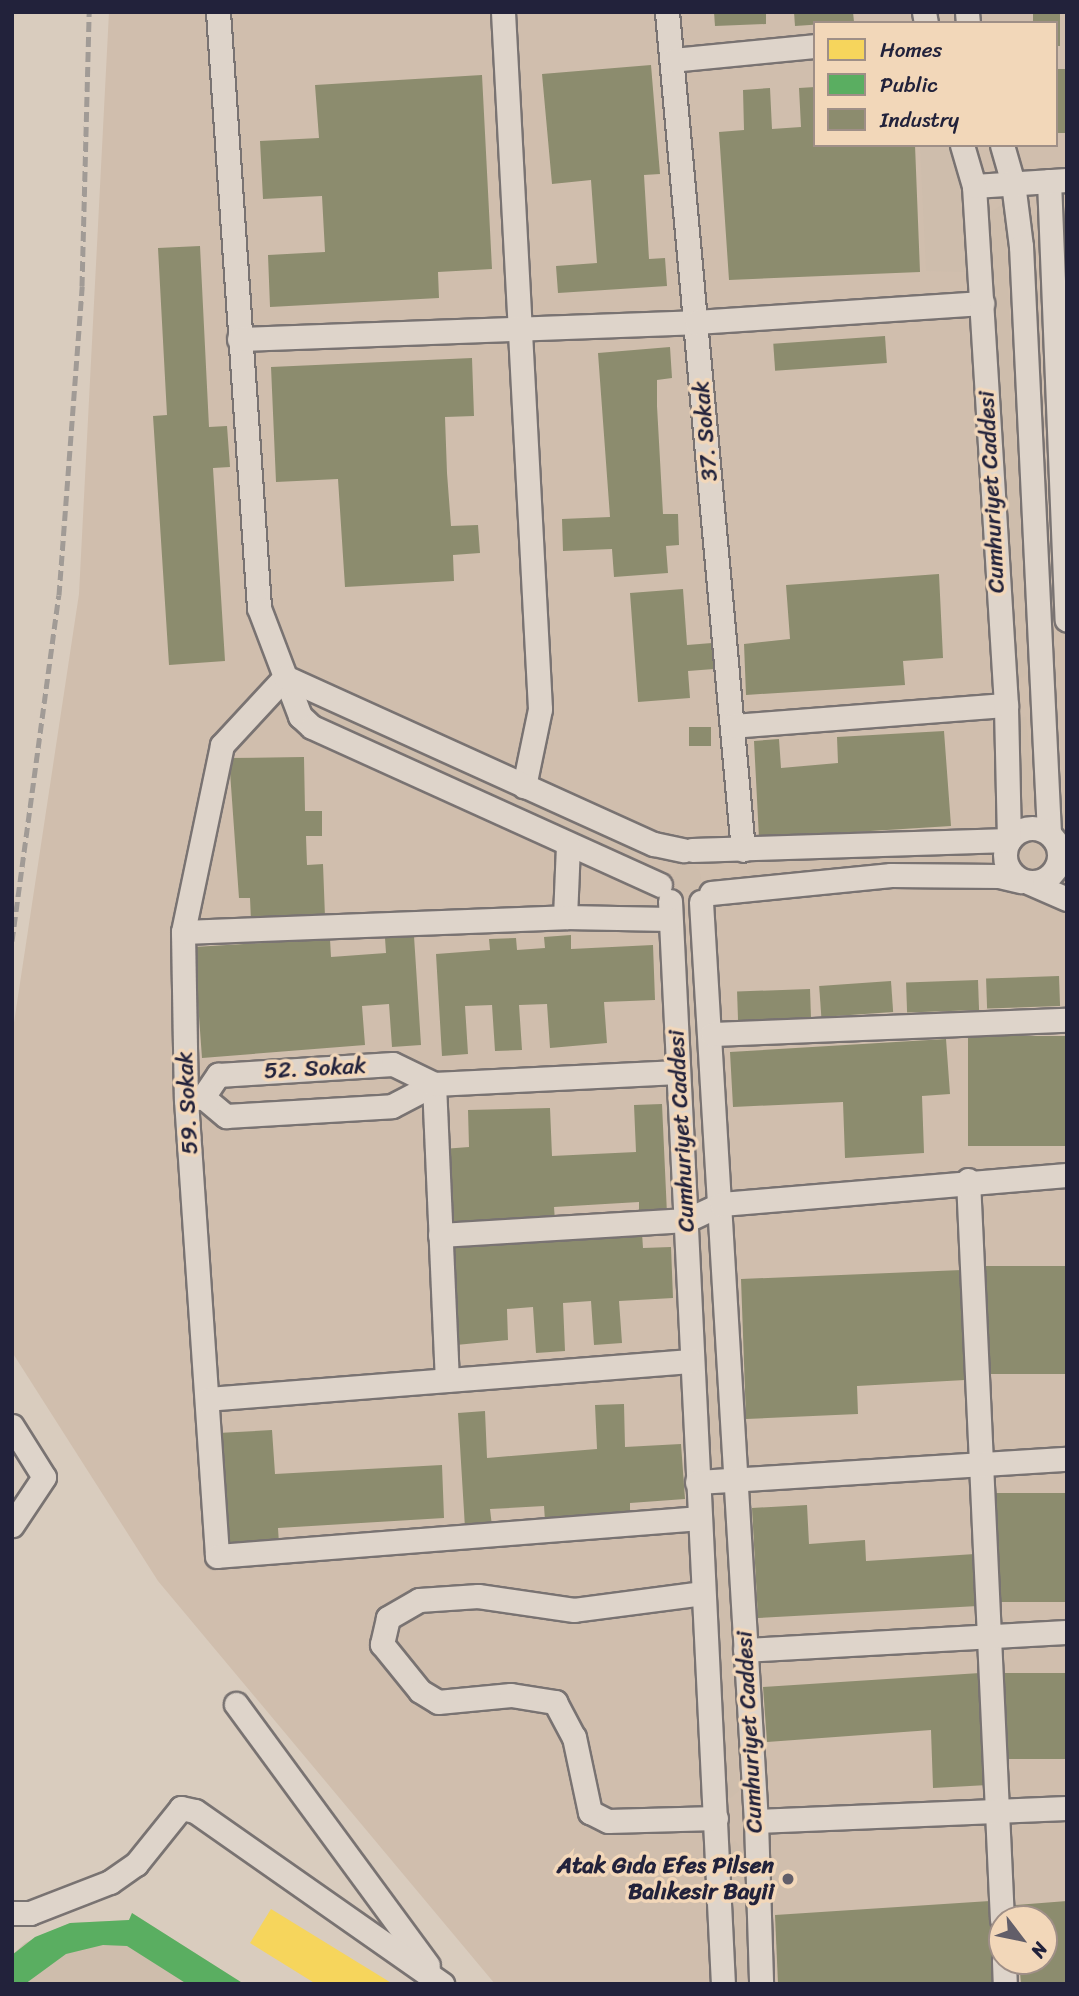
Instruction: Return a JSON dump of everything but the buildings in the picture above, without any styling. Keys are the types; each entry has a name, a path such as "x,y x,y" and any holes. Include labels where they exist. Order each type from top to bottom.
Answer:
{"street":[{"path":"218,12 259,608 300,716 312,727 568,846 667,902 688,907 706,897 891,875 999,876 1026,882 1067,899"},
{"path":"503,12 540,709 524,786"},
{"name":"37. Sokak","path":"667,12 743,849"},
{"path":"672,60 813,46"},
{"name":"Cumhuriyet Caddesi","path":"963,147 974,186 982,303 1006,705 1009,840"},
{"name":"Cumhuriyet Caddesi","path":"1003,147 1013,183 1021,246 1058,844"},
{"path":"974,186 1058,181 1067,620"},
{"path":"239,339 518,326 696,322 982,303"},
{"path":"285,677 654,844 687,850 1009,840 1023,829 1058,844 1054,873 1026,882"},
{"name":"59. Sokak","path":"285,677 222,745 183,932 217,1556 699,1518"},
{"path":"732,726 1006,705"},
{"path":"1009,840 1007,868 1026,882"},
{"path":"565,917 568,846"},
{"path":"687,850 713,866 706,897"},
{"path":"667,902 662,866 687,850"},
{"name":"Cumhuriyet Caddesi","path":"706,897 735,1480 756,1821 761,1984"},
{"path":"183,932 565,917 667,902"},
{"name":"Cumhuriyet Caddesi","path":"667,902 687,1220 697,1482 723,1984"},
{"name":"Cumhuriyet Caddesi","path":"712,1034 1067,1020"},
{"name":"52. Sokak","path":"434,1084 393,1065 218,1075 194,1099 226,1116 392,1106 434,1084 678,1072"},
{"path":"434,1084 447,1380"},
{"name":"Cumhuriyet Caddesi","path":"721,1204 968,1180 1067,1175"},
{"path":"968,1180 1001,1905"},
{"path":"440,1235 687,1220 721,1204"},
{"path":"207,1399 692,1361"},
{"path":"12,1426 44,1478 12,1525"},
{"path":"697,1482 1067,1459"},
{"path":"703,1593 574,1610 478,1596 419,1600 388,1618 382,1644 420,1691 438,1702 511,1695 555,1702 574,1737 590,1812 608,1821 716,1818"},
{"path":"745,1650 1067,1632"},
{"path":"236,1704 440,1982"},
{"path":"12,1913 30,1913 110,1882 136,1864 181,1808 195,1811 440,1982"},
{"path":"756,1821 1067,1808"}],"shaded area":[{"path":"109,12 1067,12 1067,1984 495,1984 158,1581 12,1352 12,1036 79,594"},
{"path":"920,147 954,147 965,191 969,272 926,271"},
{"path":"1000,206 1004,212 1028,673 1023,678 1015,675 989,213"},
{"path":"315,702 634,847 634,854 627,858 312,715"},
{"path":"1026,716 1034,801 1025,808 1020,804 1015,722"},
{"path":"1030,842 1039,846 1043,855 1039,864 1030,868 1021,864 1017,855 1021,846"},
{"path":"972,851 979,857 973,866 752,878 746,871 754,862"},
{"path":"687,864 697,868 701,878 697,888 687,892 677,888 673,878 677,868"},
{"path":"683,942 694,942 706,1166 701,1170 693,1168"},
{"path":"706,1228 712,1233 722,1447 711,1452 696,1232"},
{"path":"716,1506 725,1509 739,1791 730,1798 724,1796 710,1512"},
{"path":"735,1841 742,1849 748,1984 734,1984 727,1847"},
{"path":"132,1913 244,1984 12,1984 12,1955 25,1943 70,1923 129,1920"}],"railway":[{"path":"12,941 59,595 82,286 89,12"}],"place":[{"name":"Atak Gıda Efes Pilsen Balıkesir Bayii","path":"788,1879"}]}
